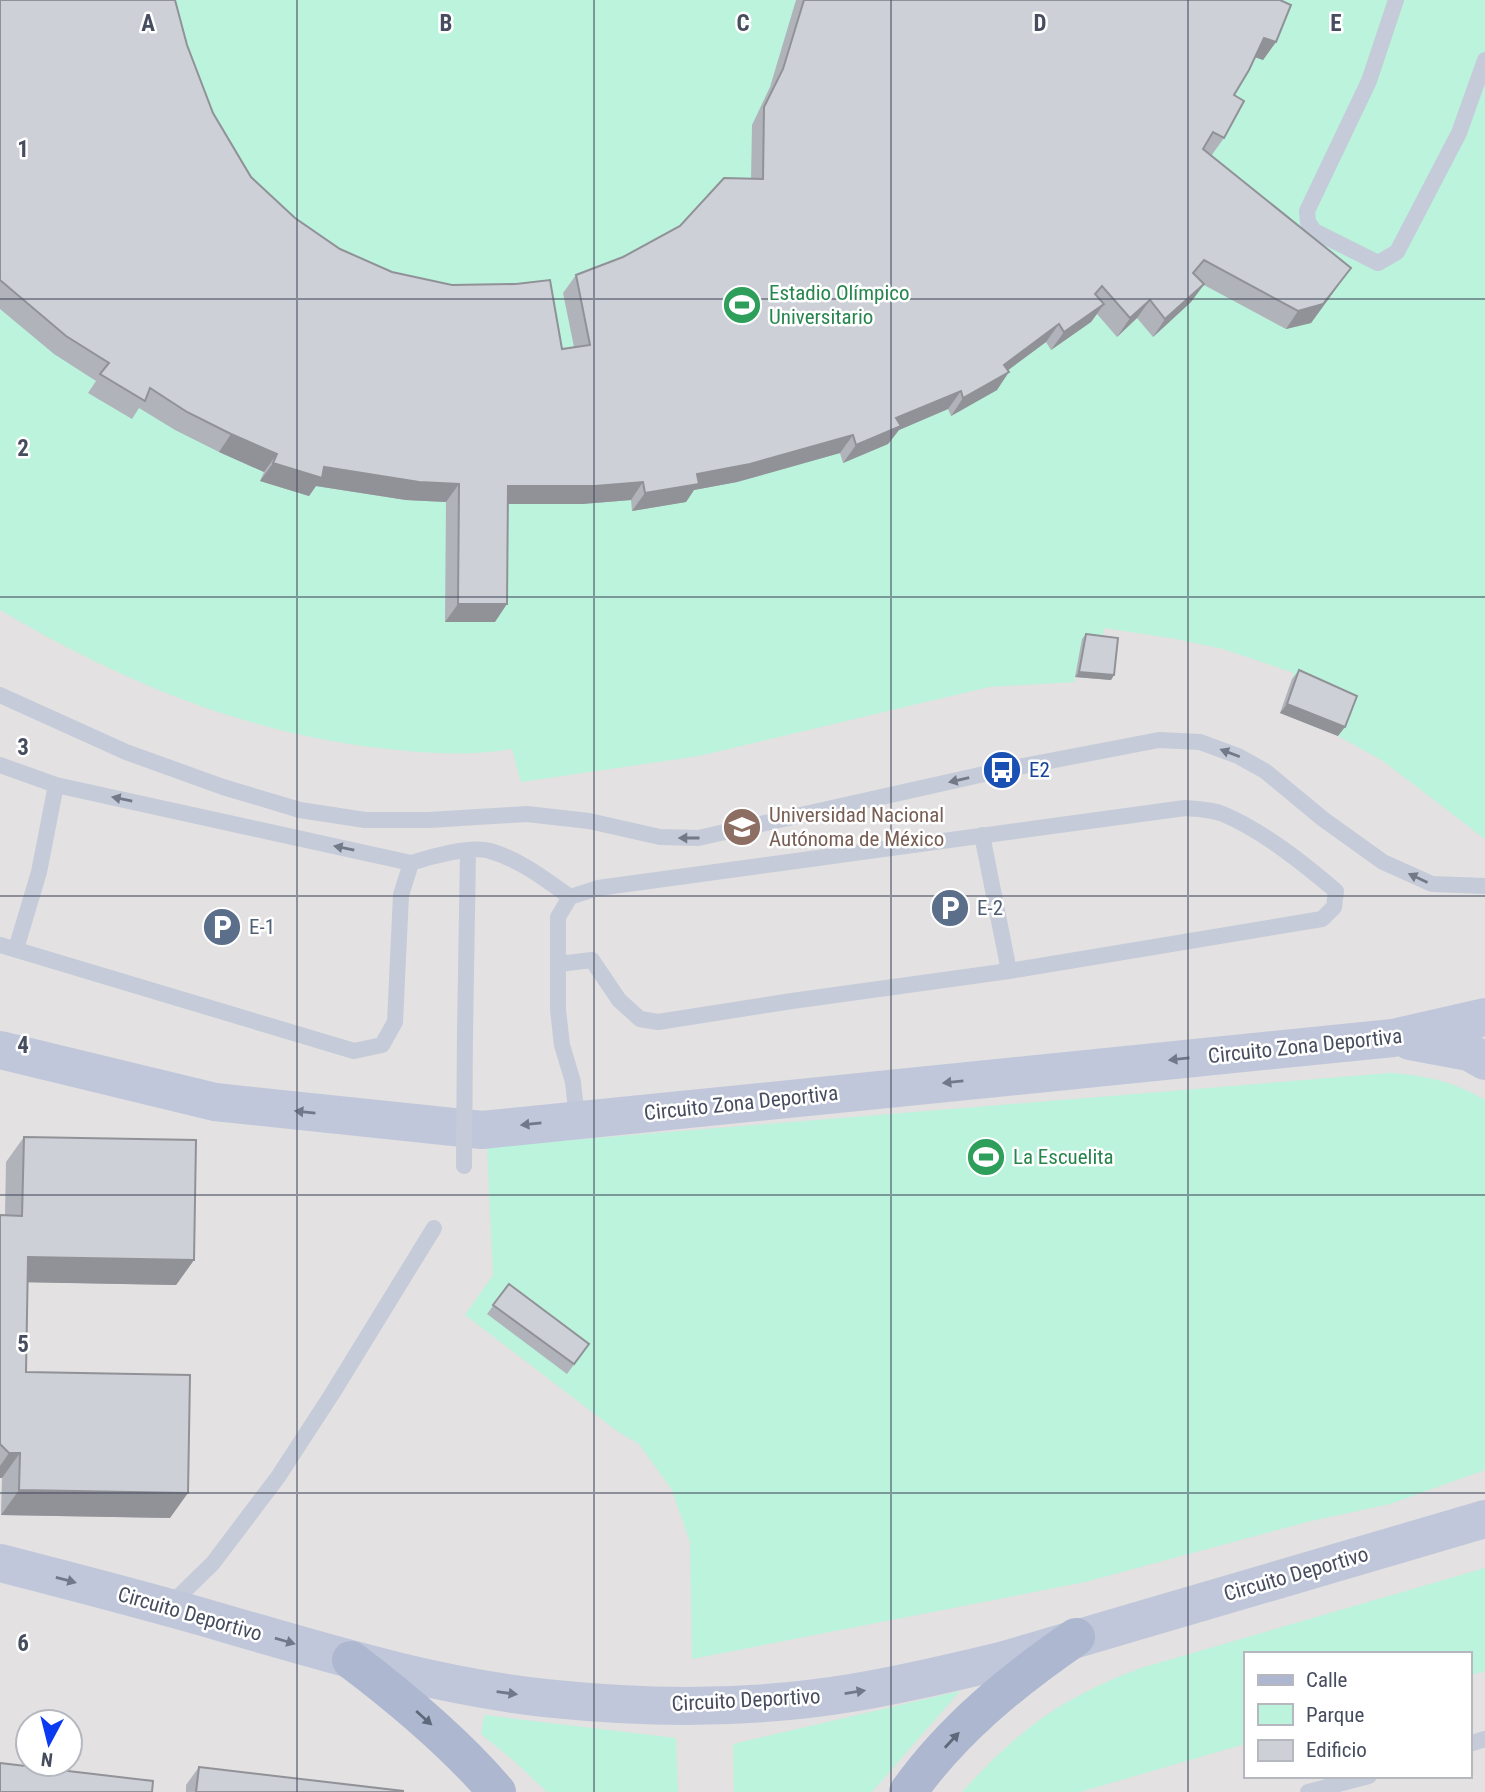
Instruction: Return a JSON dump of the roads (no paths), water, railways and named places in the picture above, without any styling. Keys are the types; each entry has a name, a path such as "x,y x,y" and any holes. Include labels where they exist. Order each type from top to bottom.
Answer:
{"main road":[{"path":"908,1792 953,1738 991,1700 1076,1637"},
{"path":"351,1660 400,1697 446,1738 497,1792"}],"street":[{"name":"Circuito Zona Deportiva","path":"0,1050 215,1102 482,1130 1393,1038 1485,1017"},
{"path":"1393,1038 1469,1052 1485,1061"},
{"name":"Circuito Deportivo","path":"0,1563 169,1607 351,1660 446,1682 555,1699 694,1706 772,1702 874,1689 926,1679 1001,1661 1485,1519"}],"lane":[{"path":"1396,0 1370,82 1307,211 1308,222 1314,231 1378,263 1397,252 1459,133 1485,60"},
{"path":"0,695 126,752 223,787 300,810 365,820 429,820 527,814 589,821 660,837 698,838 1002,770 1160,740 1200,742 1238,756 1265,771 1383,862 1432,884 1485,886"},
{"path":"0,765 56,785 411,863 444,853 488,849 534,871 569,897"},
{"path":"16,949 39,872 56,785"},
{"path":"559,964 592,960 619,1000 640,1019 658,1022 1009,971 1322,919 1334,907 1336,891 1290,853 1223,814 1206,809 1185,808 597,888 569,897 558,917 558,1010 562,1045 573,1082 577,1119"},
{"path":"982,835 1009,971"},
{"path":"464,1166 468,851"},
{"path":"0,945 354,1051 382,1045 395,1022 401,895 411,863"},
{"path":"169,1607 213,1563 278,1477 434,1228"},
{"path":"1308,1792 1361,1778"}],"place":[{"name":"Estadio Olímpico Universitario","path":"742,305"},
{"name":"E2","path":"1002,770"},
{"name":"Universidad Nacional Autónoma de México","path":"742,827"},
{"name":"E-2","path":"950,908"},
{"name":"E-1","path":"222,927"},
{"name":"La Escuelita","path":"986,1157"}]}
